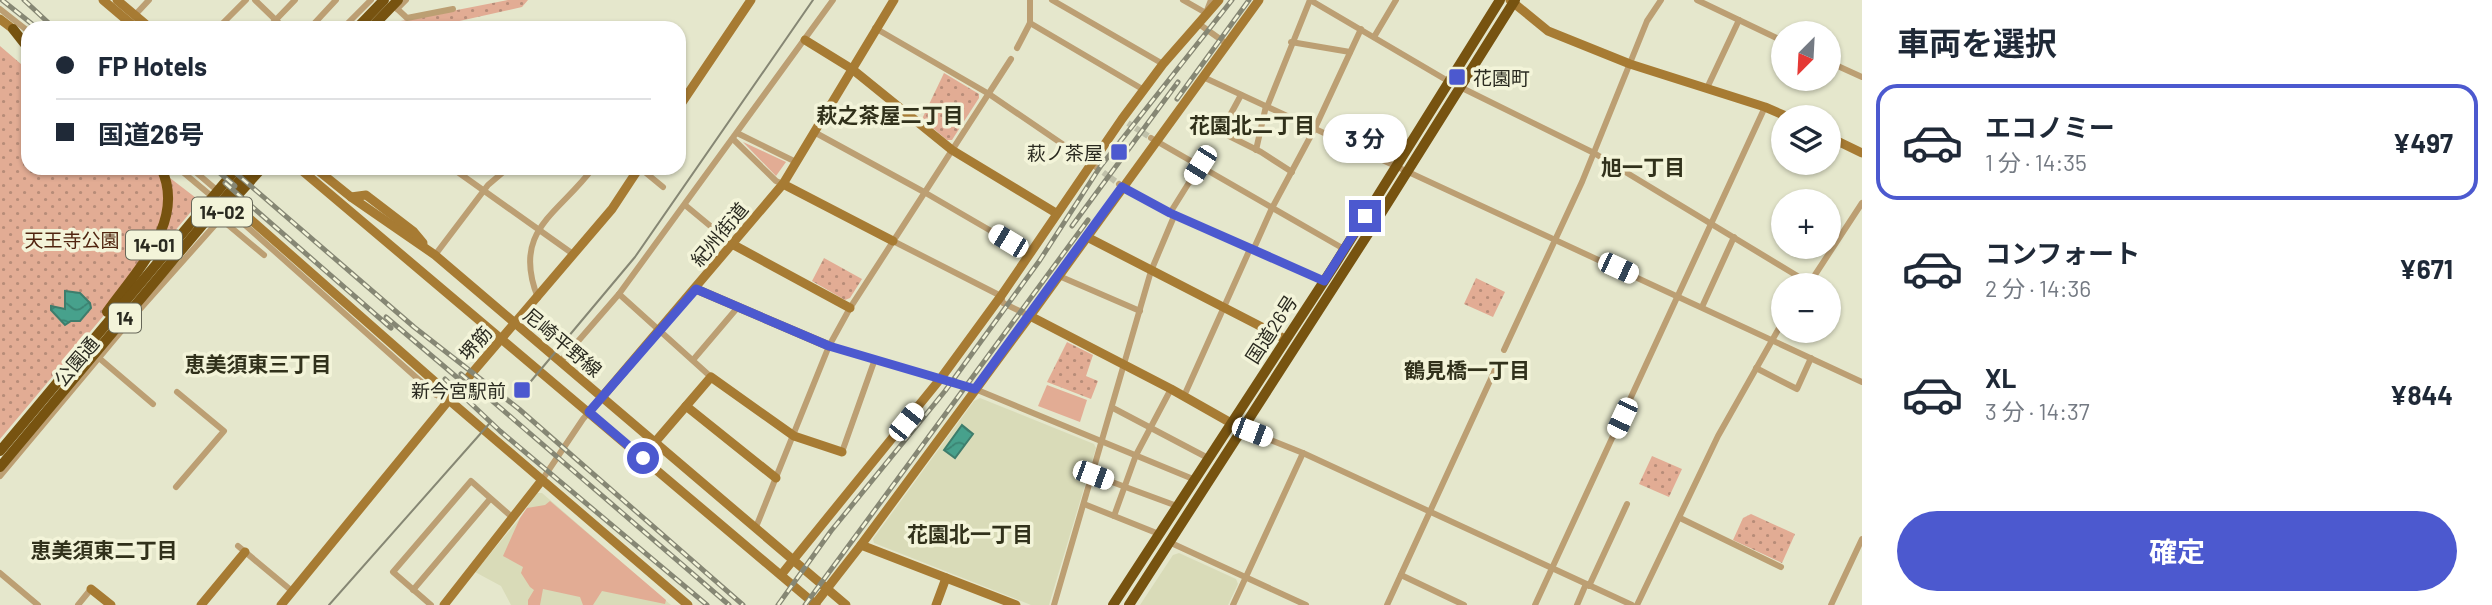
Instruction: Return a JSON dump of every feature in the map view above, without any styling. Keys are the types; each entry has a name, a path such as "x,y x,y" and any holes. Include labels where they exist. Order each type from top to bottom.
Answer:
{"highway":[{"path":"359,21 386,0"},
{"name":"国道26号","path":"1113,605 1324,281 1500,0"},
{"name":"国道26号","path":"1129,605 1407,172 1512,1"},
{"path":"379,21 398,5"},
{"path":"13,29 21,39"},
{"name":"14-01","path":"70,366 164,227 169,210 169,193 163,175"},
{"name":"14","path":"0,451 231,175"},
{"name":"14","path":"0,467 244,175"},
{"name":"14-02","path":"180,253 197,240 256,175"}],"street":[{"path":"103,0 128,21"},
{"path":"117,0 142,21"},
{"path":"135,15 149,0"},
{"path":"225,21 246,0"},
{"path":"255,0 276,20 295,0"},
{"path":"316,21 336,0"},
{"path":"355,21 370,0"},
{"path":"386,0 398,5 407,19 453,9"},
{"path":"398,5 406,0"},
{"path":"686,97 751,0"},
{"path":"560,362 619,293 834,0"},
{"name":"紀州街道","path":"444,605 542,480 589,412 783,184 894,0"},
{"path":"1017,48 1030,23 1030,0"},
{"path":"1052,0 1163,64"},
{"path":"1183,0 1206,13"},
{"path":"781,575 941,378 1092,166 1122,119 1163,64 1199,24 1211,0"},
{"path":"1206,13 1219,0"},
{"path":"816,605 1030,316 1154,139 1259,0"},
{"path":"1256,150 1266,107 1310,0 1448,81"},
{"path":"1374,37 1394,2 1385,0"},
{"path":"1504,350 1594,153 1647,21 1661,0"},
{"path":"1697,0 1771,35"},
{"path":"1512,1 1548,31 1630,64 1771,110"},
{"path":"0,9 21,26"},
{"path":"0,19 21,35"},
{"path":"1707,88 1739,20"},
{"path":"1030,23 1144,90"},
{"path":"1199,24 1227,44"},
{"path":"876,28 989,94 1092,166"},
{"path":"1184,396 1251,248 1255,246 1315,128 1362,29"},
{"path":"805,40 852,69 952,150 1056,213"},
{"path":"1291,42 1350,52"},
{"path":"756,527 829,346 850,308 1011,59"},
{"path":"1841,67 1862,77"},
{"path":"1203,77 1771,339 1720,434 1637,605"},
{"path":"1459,87 1594,153 1791,273"},
{"path":"1241,95 1220,132 1292,172"},
{"path":"1535,605 1765,107"},
{"path":"814,132 1029,253"},
{"path":"735,136 796,162"},
{"path":"735,136 776,181 1001,296 1003,303 1171,389 1231,423"},
{"path":"1154,139 1343,249"},
{"path":"1841,143 1862,153"},
{"path":"1841,146 1862,161"},
{"path":"1055,605 1151,271 1173,213 1200,165"},
{"path":"188,175 231,207"},
{"path":"198,175 231,207 442,388 449,400 688,605"},
{"name":"尼崎平野線","path":"307,175 816,605"},
{"name":"尼崎平野線","path":"324,175 351,197 366,195 413,231 425,248 656,441 846,605"},
{"path":"462,175 573,254"},
{"path":"435,255 488,185 500,175"},
{"path":"538,298 533,285 530,250 538,230 588,175"},
{"name":"堺筋","path":"282,605 449,400 612,209 635,175"},
{"path":"648,175 663,187"},
{"path":"1120,186 1173,213 1324,281"},
{"path":"1816,273 1862,203"},
{"path":"685,205 732,244 850,308"},
{"name":"公園通","path":"0,476 231,207"},
{"path":"221,219 264,255"},
{"path":"1087,237 1285,339"},
{"path":"1702,307 1734,237"},
{"path":"1059,276 1140,311"},
{"path":"696,289 829,346 975,389 1193,479"},
{"path":"619,293 711,377 793,436 842,452 875,359"},
{"path":"693,360 738,307"},
{"path":"1779,343 1862,382"},
{"path":"99,358 153,404"},
{"path":"1756,368 1797,389 1811,358"},
{"path":"1387,605 1495,370"},
{"path":"656,441 711,377"},
{"path":"1114,516 1136,455 1171,389"},
{"path":"176,488 224,431 177,392"},
{"path":"686,406 776,478"},
{"path":"1113,408 1208,458"},
{"path":"1243,429 1303,453 1632,605"},
{"path":"1233,605 1303,453"},
{"path":"1093,475 1177,506"},
{"path":"431,605 393,572 471,481 513,518"},
{"path":"413,590 490,499"},
{"path":"1084,504 1159,534"},
{"path":"1577,605 1627,504"},
{"path":"1680,518 1781,567"},
{"path":"1831,605 1862,539"},
{"path":"1170,542 1306,605"},
{"path":"861,545 1016,605"},
{"path":"201,605 242,549 292,591"},
{"path":"0,573 38,605"},
{"path":"1401,575 1464,605"},
{"path":"936,605 946,578"},
{"path":"78,605 91,589 111,605"},
{"path":"22,604 28,596"}],"shaded area":[{"path":"980,398 1094,444 1096,448 1049,605 1031,605 874,543 873,539 974,401"},
{"path":"537,493 542,493 671,605 511,605 501,586 475,572"},
{"path":"1179,553 1236,579 1238,584 1228,605 1140,605 1173,555"}],"green space":[{"path":"508,0 528,0 522,7 459,21 401,21"},
{"name":"天王寺公園","path":"0,46 21,64 21,175 166,175 200,201 0,439"},
{"path":"944,73 979,94 952,140 947,140 922,119"},
{"path":"743,142 786,162 776,176"},
{"path":"824,258 862,279 850,298 845,300 812,281"},
{"path":"1476,278 1505,292 1493,317 1464,304"},
{"path":"1067,342 1093,355 1086,376 1098,381 1091,399 1047,382"},
{"path":"1047,385 1087,400 1080,422 1038,406"},
{"path":"1652,456 1682,469 1669,497 1639,484"},
{"path":"550,501 666,600 665,604 602,591 593,605 583,605 580,597 543,589 540,605 528,605 534,590 521,573 523,567 503,556 527,508 545,505"},
{"path":"1751,514 1795,534 1782,563 1733,540 1743,518"}],"water":[{"path":"65,291 80,293 90,303 91,308 80,321 71,321 65,325 51,310 51,306 65,309"},
{"path":"962,425 973,434 955,458 944,450"}],"tunnel":[{"path":"1128,123 1151,138"},
{"path":"1096,167 1119,184"}],"tram line":[{"path":"516,399 635,257 813,0"},
{"path":"329,605 489,424"}],"railway":[{"path":"2,0 28,21"},
{"path":"24,0 46,21"},
{"path":"778,605 831,531 945,391 1040,260 1100,167 1232,0"},
{"path":"1177,99 1249,0"},
{"path":"1072,226 1178,82"},
{"path":"222,175 235,186"},
{"path":"238,175 414,327 519,409 743,605"},
{"path":"225,183 391,328"},
{"path":"805,605 1088,220"},
{"path":"386,317 466,385"},
{"path":"461,374 729,605"},
{"path":"445,379 500,431 707,605"}],"place":[{"name":"花園町","path":"1457,77"},
{"name":"萩ノ茶屋","path":"1119,152"},
{"name":"新今宮駅前","path":"522,390"}],"district":[{"name":"萩之茶屋二丁目","path":"890,114"},
{"name":"花園北二丁目","path":"1252,124"},
{"name":"旭一丁目","path":"1643,166"},
{"name":"恵美須東三丁目","path":"258,363"},
{"name":"鶴見橋一丁目","path":"1467,369"},
{"name":"花園北一丁目","path":"970,533"},
{"name":"恵美須東二丁目","path":"104,549"}],"route":[{"path":"643,458 589,412 696,289 829,346 975,389 1122,187 1170,213 1324,281 1365,216"}]}
